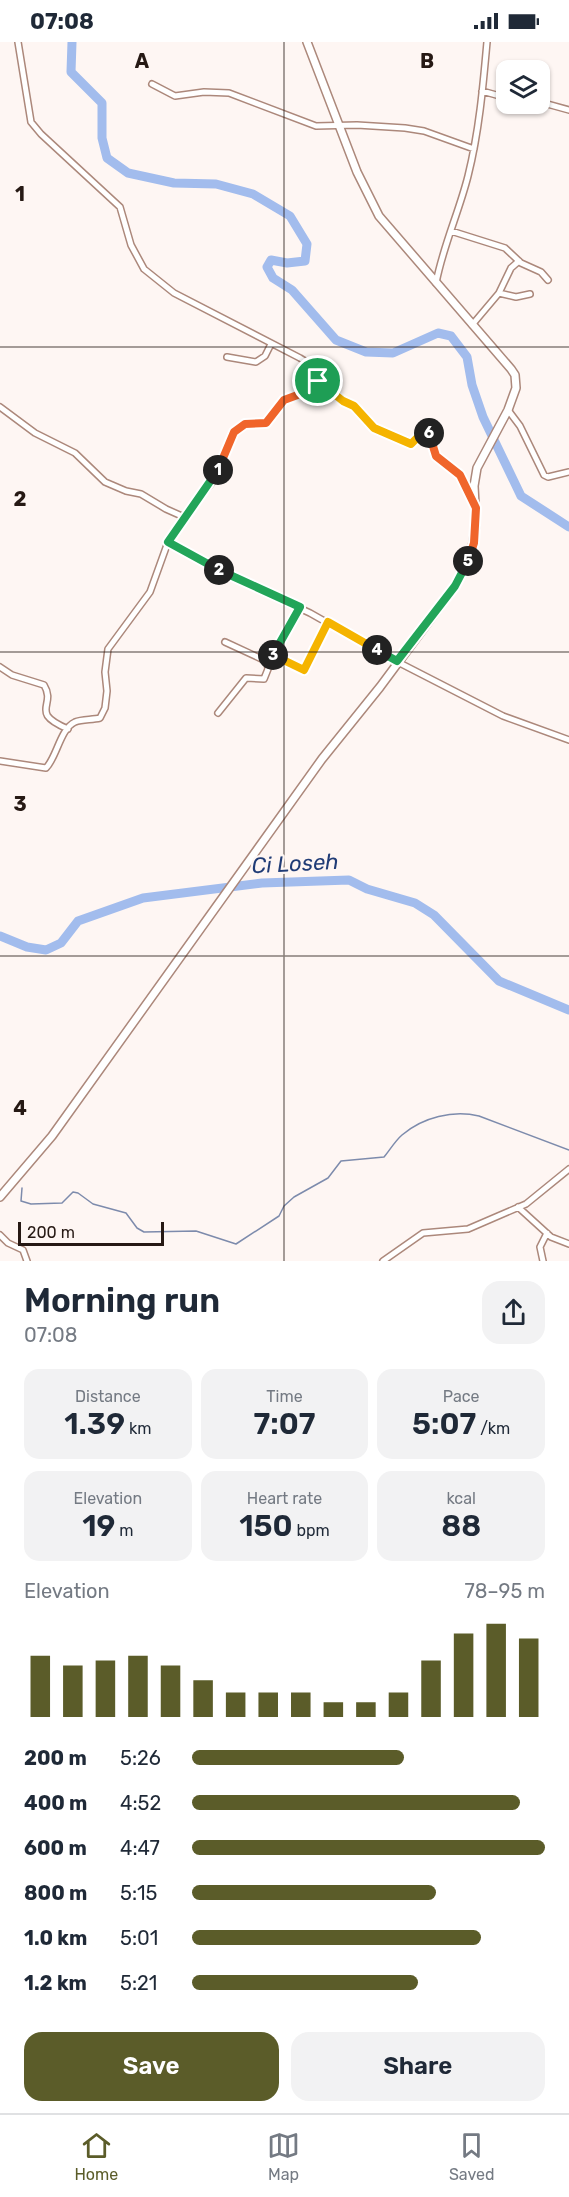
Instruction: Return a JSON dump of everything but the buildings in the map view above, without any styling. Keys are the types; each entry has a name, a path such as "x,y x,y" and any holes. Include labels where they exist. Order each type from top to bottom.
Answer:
{"main road":[{"path":"0,1197 52,1136 101,1064 322,759 380,687 397,661 455,586 474,543 476,508 474,486 483,453 508,410 516,388 515,375 379,216 357,172 341,124 307,42"}],"street":[{"path":"18,42 31,122 41,134 115,200 120,207 136,257 144,269 174,293 316,368 318,381 343,401 354,406 374,428 411,444 421,434 429,433 436,456 460,475 476,508"},
{"path":"436,285 439,266 474,149 486,42"},
{"path":"152,84 175,96 204,92 229,93 306,124 324,127 341,124 424,131 474,149"},
{"path":"482,91 496,95"},
{"path":"550,105 569,110"},
{"path":"451,231 505,248 519,261 538,269 548,280"},
{"path":"472,326 499,293 504,278 519,261"},
{"path":"499,293 516,297 530,294"},
{"path":"227,357 256,362 267,354 271,344"},
{"path":"0,761 46,768 51,763 68,729 75,722 100,718 105,708 108,691 105,672 108,650 150,592 168,542 184,517 215,478 234,432 245,424 266,423 284,400 311,390 318,381"},
{"path":"0,407 28,429 75,453 105,482 126,491 141,494 184,517"},
{"path":"508,410 520,426 544,475 548,477 569,472"},
{"path":"168,542 232,577 300,607 503,716 569,740"},
{"path":"218,713 246,678 264,680 268,669 267,660 281,642 300,607"},
{"path":"272,654 304,670 328,622"},
{"path":"225,642 263,661 267,660"},
{"path":"0,667 12,675 44,685 47,692 44,708 47,716 54,723 68,729"},
{"path":"383,1261 423,1233 468,1229 518,1207 537,1197 569,1169"},
{"path":"518,1207 547,1233 569,1244"},
{"path":"543,1261 540,1247 547,1233"},
{"path":"0,1235 8,1243 23,1250 27,1261"}],"waterway":[{"path":"72,42 71,72 102,103 102,138 107,158 128,173 174,183 216,184 253,194 290,216 307,244 305,261 287,263 271,260 267,267 273,278 292,290 336,340 366,352 393,353 438,333 451,336 467,357 472,385 483,417 521,496 569,527"},
{"name":"Ci Loseh","path":"0,936 27,947 46,950 61,943 78,921 143,898 262,883 349,880 367,889 415,903 434,915 499,981 569,1010"},
{"path":"22,1188 21,1201 31,1204 62,1203 73,1192 93,1204 126,1213 137,1228 144,1232 196,1231 236,1244 279,1216 284,1206 294,1197 328,1178 341,1161 384,1157 399,1137 419,1124 439,1116 459,1114 479,1116 569,1150"}],"route":[{"path":"318,381 343,401 354,406 374,428 388,436 400,438 403,442 411,444 415,443 421,434 429,433 436,456 458,472 476,508 474,543 466,565 455,586 397,661 328,622 308,666 302,670 272,654 300,607 232,577 168,542 186,514 215,478 234,432 245,424 266,423 284,400 311,390 318,381"}]}
